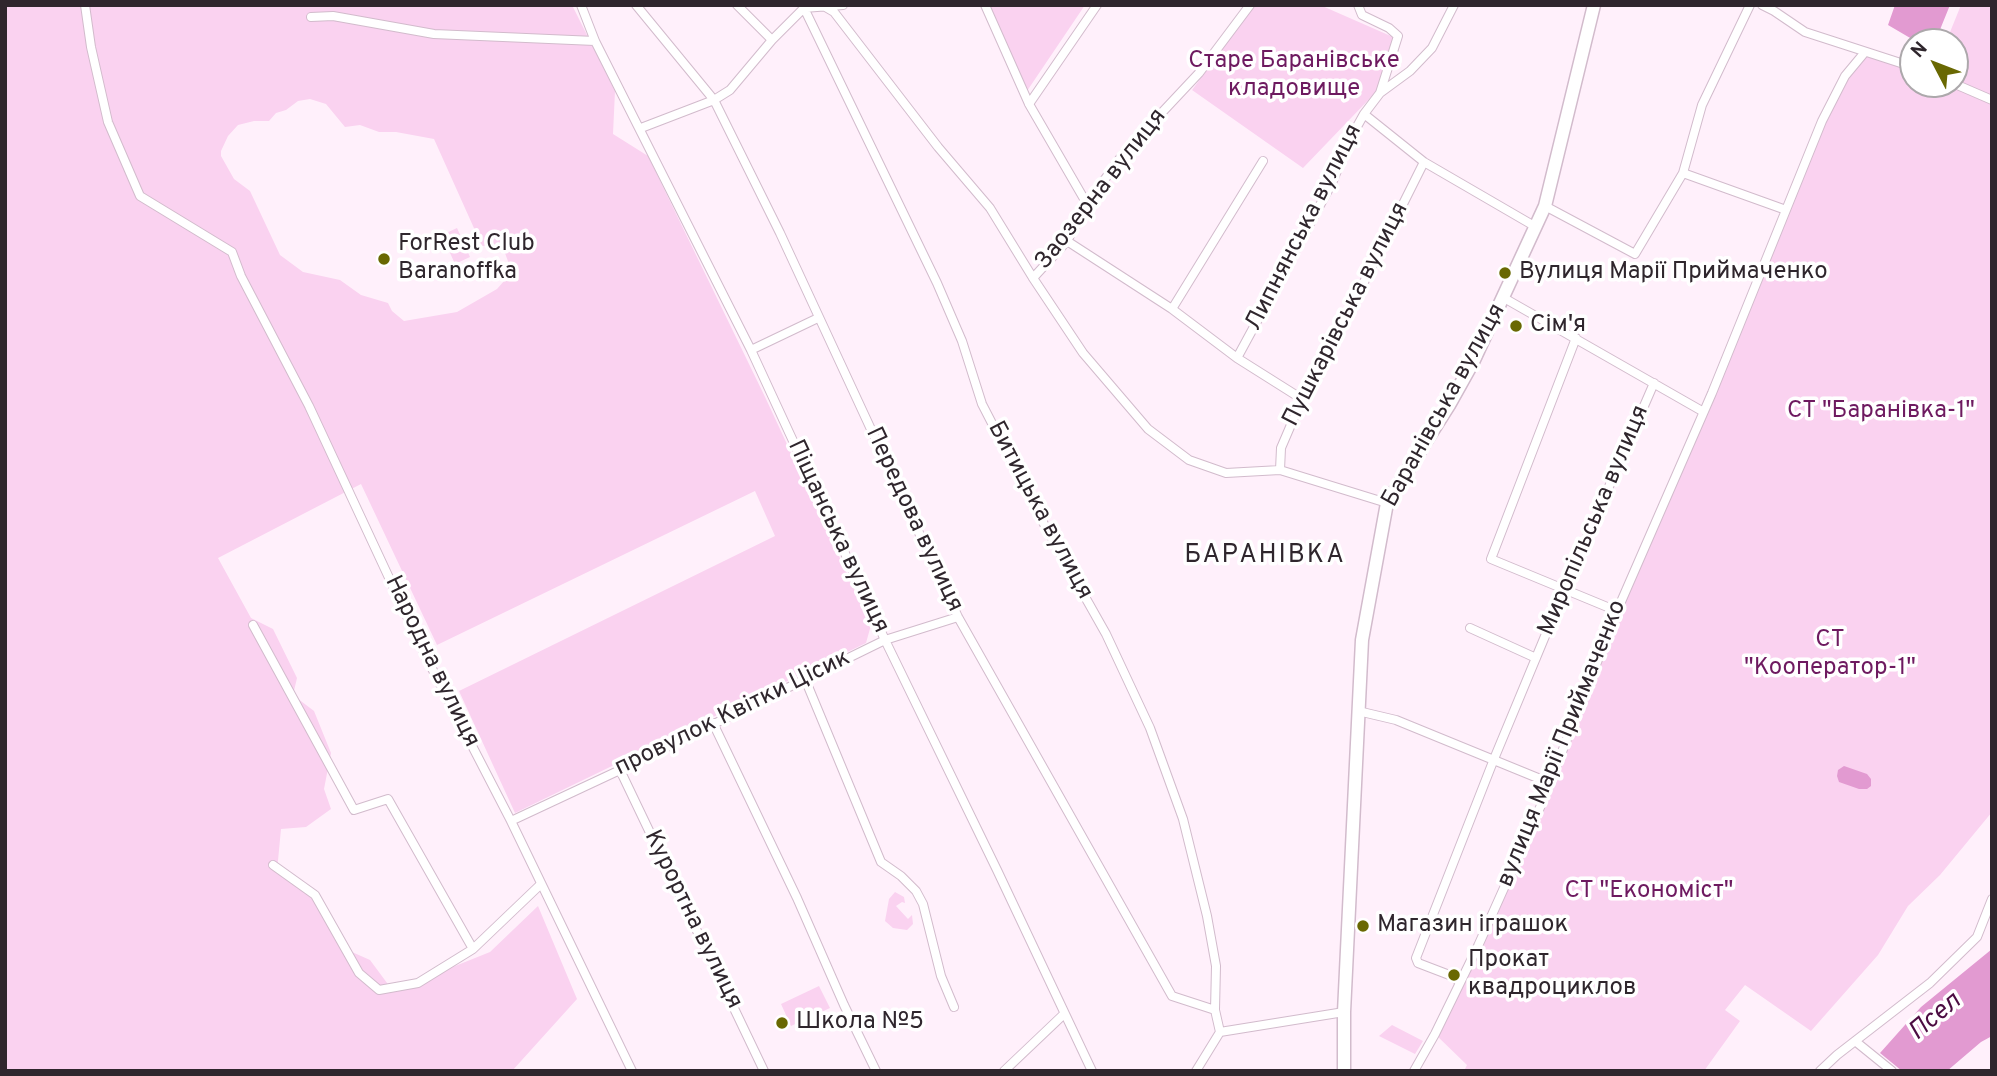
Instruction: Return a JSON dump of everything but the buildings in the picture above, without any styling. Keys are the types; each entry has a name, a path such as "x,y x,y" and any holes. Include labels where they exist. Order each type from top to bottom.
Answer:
{"main road":[{"name":"Баранівська вулиця","path":"1344,1071 1344,1012 1362,640 1387,503 1455,394 1504,298 1545,206 1594,5"}],"street":[{"name":"Народна вулиця","path":"85,5 91,47 108,122 140,196 232,252 241,276 309,406 425,655 511,821 632,1071"},
{"name":"Піщанська вулиця","path":"581,5 595,41 751,350 885,640 1092,1071"},
{"name":"Передова вулиця","path":"636,5 714,100 780,233 958,617 1172,996 1215,1010"},
{"path":"737,5 772,40"},
{"path":"641,128 714,100 730,90 772,40 804,8 843,5"},
{"path":"985,5 1030,104 1087,204"},
{"path":"1030,104 1097,5"},
{"name":"Заозерна вулиця","path":"1033,278 1067,241 1087,204 1124,154 1199,73 1250,5"},
{"path":"1358,5 1362,15 1398,36 1380,93"},
{"name":"Липнянська вулиця","path":"1237,358 1332,183 1349,141 1364,114 1380,93 1410,71 1432,48 1454,5"},
{"path":"1545,206 1635,254 1683,173 1702,105 1750,5"},
{"path":"1762,5 1805,32 1899,63"},
{"path":"822,6 834,12 937,147 990,208 1083,353 1148,429 1189,460 1226,473 1280,470 1387,503"},
{"name":"Битицька вулиця","path":"804,8 937,283 962,341 982,404 1045,526 1106,634 1150,728 1183,819 1207,916 1216,966 1215,1010 1220,1032"},
{"path":"311,17 333,16 434,34 595,41"},
{"name":"вулиця Марії Приймаченко","path":"1414,1071 1478,946 1550,783 1617,611 1822,121 1845,76 1865,52"},
{"path":"1969,90 1992,100"},
{"path":"1364,114 1424,162 1536,227"},
{"path":"1171,309 1263,161"},
{"name":"Пушкарівська вулиця","path":"1280,470 1281,448 1302,399 1424,162"},
{"path":"1683,173 1786,210"},
{"path":"1067,241 1171,309 1237,358 1302,399"},
{"path":"1504,298 1702,411"},
{"path":"751,350 818,318"},
{"path":"1576,338 1491,559 1617,611"},
{"name":"Миропільська вулиця","path":"1460,982 1452,976 1418,963 1416,958 1494,759 1654,383"},
{"name":"провулок Квітки Цісик","path":"511,821 885,640 958,617"},
{"path":"253,625 354,810 388,799 473,949"},
{"name":"Миропільська вулиця","path":"1470,628 1536,658"},
{"path":"805,678 881,862 916,891 923,904 932,947 954,1007"},
{"path":"1358,711 1396,720 1550,783"},
{"path":"713,723 876,1071"},
{"name":"Курортна вулиця","path":"620,770 764,1071"},
{"path":"273,865 315,895 359,973 379,990 418,983 473,949 541,884"},
{"path":"1820,1071 1930,983 1978,937 1992,899"},
{"path":"1196,1071 1220,1032 1344,1012"},
{"path":"1004,1071 1064,1014"},
{"path":"1855,1041 1892,1071"}],"green space":[{"path":"5,5 572,5 615,91 613,134 648,156 766,399 871,625 866,643 515,813 459,691 775,536 755,491 437,645 361,484 218,558 251,618 273,629 297,678 293,695 314,711 331,753 324,789 331,809 306,827 281,829 277,871 314,897 343,948 370,960 393,991 490,952 538,906 577,999 512,1071 5,1071","holes":["310,99 326,104 345,127 360,125 379,132 396,132 434,139 482,246 502,245 512,272 497,289 457,312 404,321 392,311 388,303 361,295 340,280 303,272 280,255 250,191 234,179 221,156 221,151 228,136 238,125 269,121 276,113 286,110 298,101"]},
{"path":"989,5 1085,5 1027,91"},
{"name":"Старе Баранівське кладовище","path":"1255,5 1320,5 1393,37 1376,92 1303,168 1192,90"},
{"path":"1961,5 1992,5 1992,812 1940,875 1908,906 1878,955 1811,1031 1745,985 1725,1010 1740,1021 1704,1071 1464,1071 1467,1065 1435,1034 1576,720 1845,76 1865,52 1899,63 1899,98 1969,98 1969,28 1952,28"},
{"path":"457,228 470,257 455,264 442,235"},
{"path":"895,892 904,897 905,903 896,906 908,919 912,915 913,924 907,930 893,928 885,921 889,899"},
{"path":"819,986 830,1008 791,1026 781,1004"},
{"path":"1392,1025 1423,1041 1415,1054 1379,1036"}],"water":[{"path":"1895,5 1950,5 1941,28 1899,28 1899,31 1888,25"},
{"path":"1844,766 1867,774 1871,779 1871,786 1859,789 1839,782 1838,770"},
{"name":"Псел","path":"1992,949 1992,1036 1947,1071 1902,1071 1880,1053 1921,1007"}],"place":[{"name":"ForRest Club Baranoffka","path":"384,259"},
{"name":"Вулиця Марії Приймаченко","path":"1505,273"},
{"name":"Сім'я","path":"1516,326"},
{"name":"Магазин іграшок","path":"1363,926"},
{"name":"Прокат квадроциклов","path":"1454,975"},
{"name":"Школа №5","path":"782,1023"}],"district":[{"name":"БАРАНІВКА","path":"1265,557"}],"park label":[{"name":"СТ \"Баранівка-1\"","path":"1881,412"},
{"name":"СТ \"Кооператор-1\"","path":"1830,655"},
{"name":"СТ \"Економіст\"","path":"1649,892"}]}
